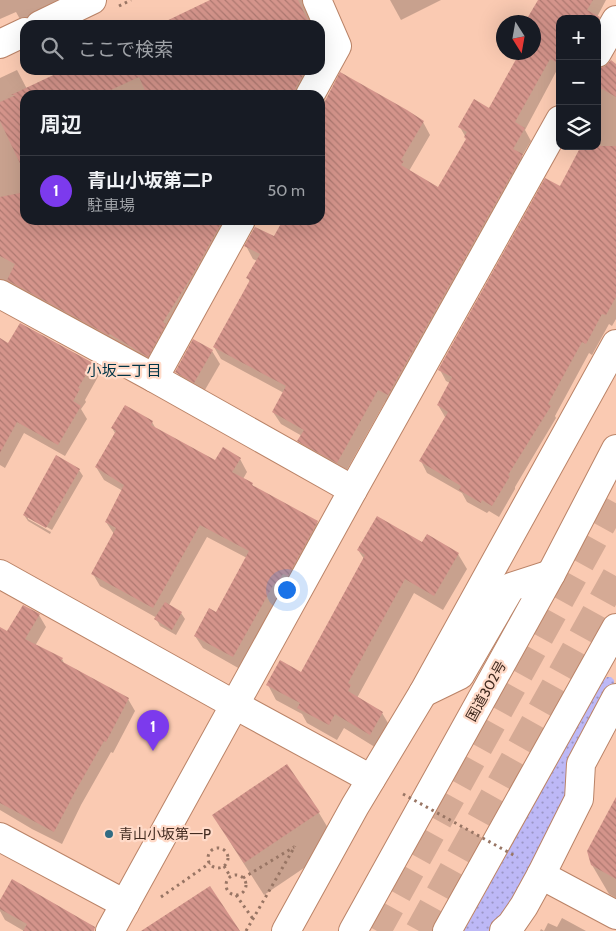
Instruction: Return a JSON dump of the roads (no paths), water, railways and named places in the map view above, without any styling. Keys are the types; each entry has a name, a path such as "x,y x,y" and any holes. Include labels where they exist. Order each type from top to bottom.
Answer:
{"main road":[{"path":"50,20 92,0"},
{"path":"317,0 337,46 325,68"},
{"path":"601,46 616,20"},
{"path":"0,44 20,34"},
{"path":"313,90 321,75"},
{"path":"110,931 556,127"},
{"path":"154,378 238,225"},
{"path":"0,294 353,490"},
{"path":"286,931 355,806 423,693 616,344"},
{"name":"国道302号","path":"353,931 551,574 616,449"},
{"path":"0,574 371,779"},
{"path":"423,693 460,676 511,587 551,574"},
{"path":"448,931 616,628"},
{"path":"504,931 511,926 524,906 579,799 581,764 616,698"},
{"path":"0,837 125,904"},
{"path":"541,875 616,915"}],"tunnel":[{"path":"377,931 616,499"},
{"path":"419,931 616,576"}],"place":[{"name":"青山小坂第二P","path":"153,751"},
{"name":"青山小坂第一P","path":"109,834"}],"district":[{"name":"小坂二丁目","path":"124,371"}]}
